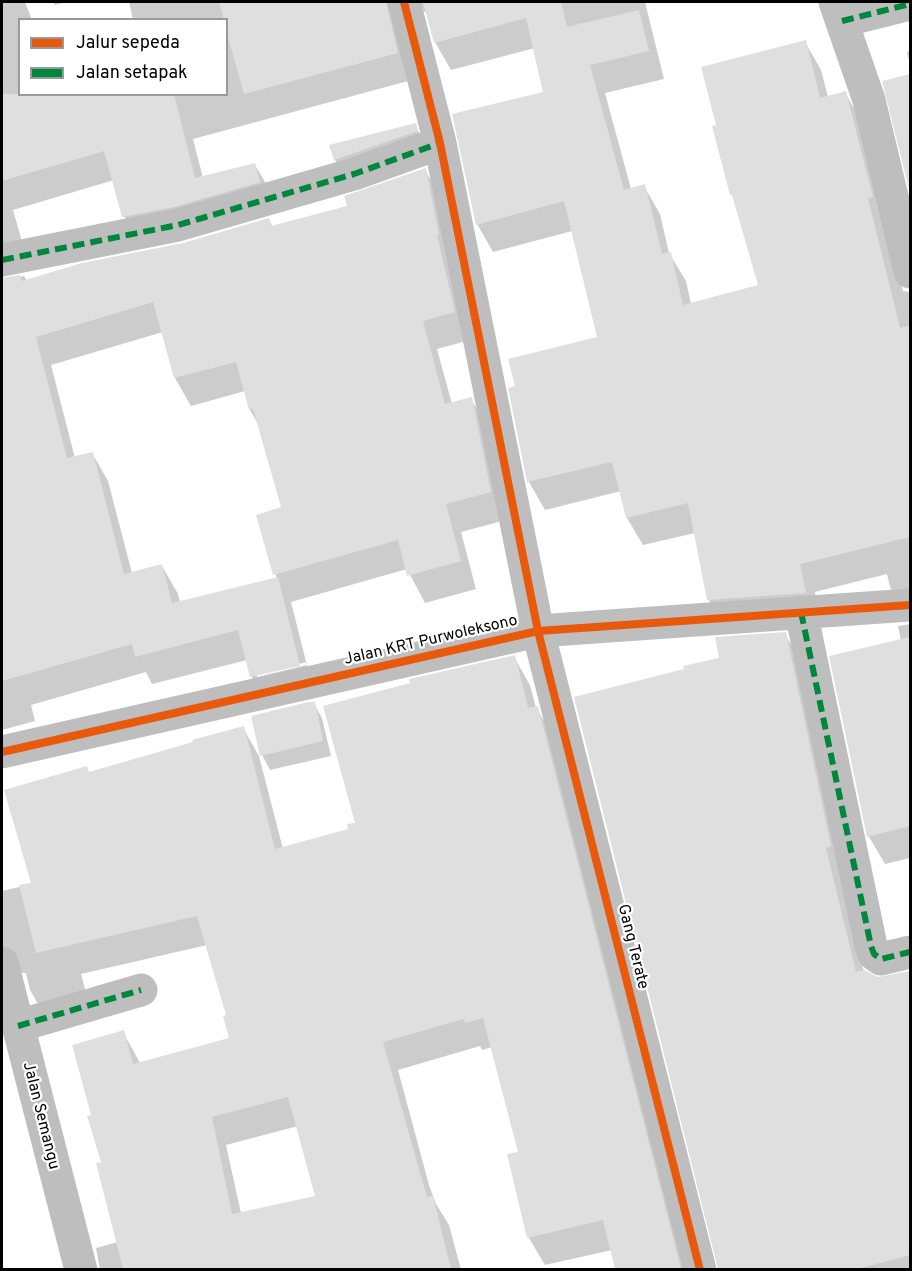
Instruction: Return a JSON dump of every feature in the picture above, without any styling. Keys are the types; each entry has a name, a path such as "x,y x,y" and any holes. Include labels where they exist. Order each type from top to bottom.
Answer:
{"street":[{"name":"Gang Terate","path":"404,2 440,143 538,631 700,1269"},
{"path":"910,4 839,11 869,100 910,271"},
{"path":"2,260 178,225 354,174 440,143"},
{"name":"Jalan KRT Purwoleksono","path":"2,752 538,631 910,605"},
{"path":"801,612 871,946 874,954 881,958 910,952"},
{"name":"Jalan Semangu","path":"2,963 81,1269"},
{"path":"18,1026 141,990"}],"building":[{"path":"219,2 386,2 398,53 244,94 228,37 228,18 223,18"},
{"path":"423,2 561,2 567,27 639,10 649,51 590,65 624,190 645,184 662,254 671,252 683,305 758,285 732,195 730,195 712,126 716,125 701,67 806,40 820,98 846,91 873,197 868,198 900,328 910,325 910,537 800,564 806,593 707,600 688,503 626,518 612,462 527,482 508,388 515,386 508,359 597,337 564,201 476,225 452,114 543,92 526,18 434,43"},
{"path":"910,74 910,188 909,189 882,81"},
{"path":"2,94 18,94 18,96 174,96 195,178 255,163 260,182 174,207 122,217 104,151 2,181"},
{"path":"416,123 418,131 334,160 329,145"},
{"path":"426,168 439,235 437,235 455,312 423,321 445,404 472,397 491,492 446,504 461,561 407,576 398,540 273,575 256,515 281,507 253,409 249,410 236,362 174,378 153,302 36,337 67,458 93,452 124,574 162,564 172,603 278,577 300,666 250,677 238,630 135,657 132,644 2,681 2,278 20,275 22,281 82,263 183,243 269,218 271,226 347,206 344,196"},
{"path":"786,632 831,846 826,848 856,972 864,970 878,977 910,971 910,1255 857,1269 718,1269 574,697 719,658 715,637"},
{"path":"910,637 910,826 867,837 829,656"},
{"path":"515,655 528,708 538,706 681,1269 615,1269 603,1220 527,1238 507,1154 518,1152 483,1018 465,1023 464,1019 383,1042 427,1197 433,1196 451,1269 123,1269 96,1163 101,1162 87,1116 91,1115 72,1045 124,1030 133,1064 229,1038 223,1016 226,1015 197,916 36,953 19,885 31,883 4,790 87,766 89,772 244,726 275,849 348,829 347,824 355,823 323,706 410,683 409,679","holes":["288,1097 315,1196 232,1214 212,1117"]},
{"path":"315,702 323,741 260,756 251,716"}],"marked path":[{"path":"842,21 910,4"},
{"path":"2,260 178,225 354,174 440,143"},
{"path":"801,612 871,946 874,954 881,959 910,952"},
{"path":"18,1026 141,990"}],"cycle path":[{"path":"404,2 440,143 538,631 700,1270"},
{"path":"2,752 538,631 910,605"}]}
